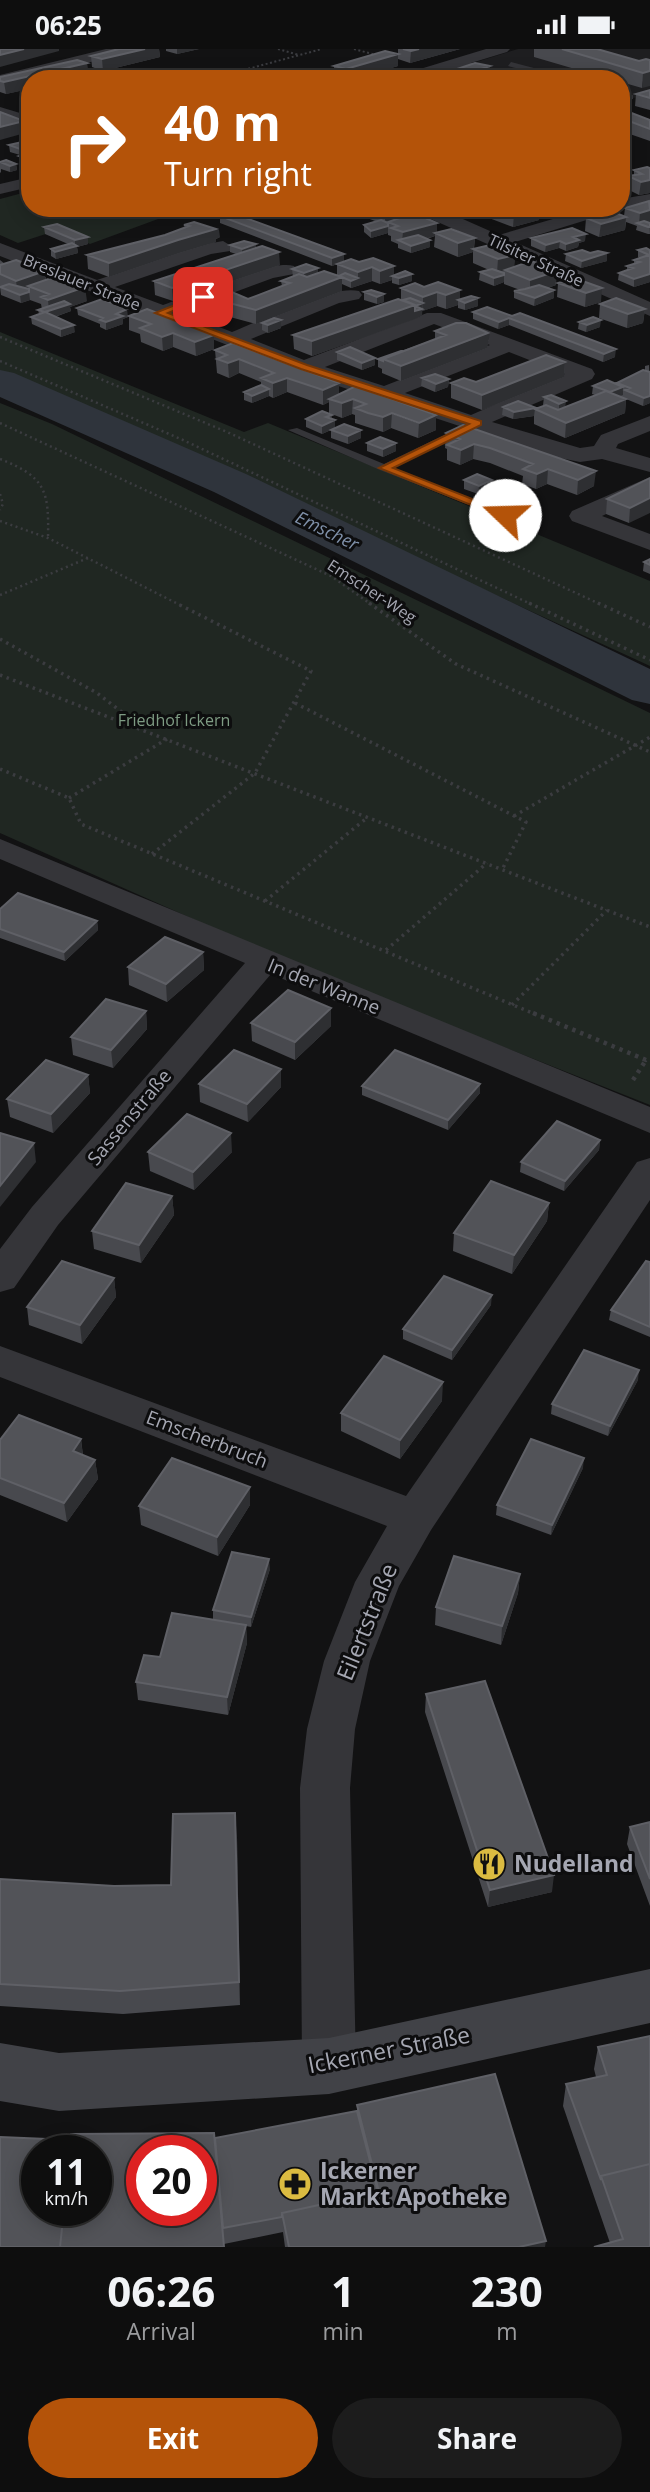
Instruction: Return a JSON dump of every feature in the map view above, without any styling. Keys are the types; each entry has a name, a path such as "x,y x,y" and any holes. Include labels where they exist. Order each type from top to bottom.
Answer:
{"main road":[{"name":"Ickerner Straße","path":"0,2072 59,2082 329,2066 650,1997"}],"street":[{"path":"40,70 125,49"},
{"path":"434,70 502,49"},
{"path":"455,64 503,70"},
{"path":"0,80 21,75"},
{"path":"0,112 21,119"},
{"path":"0,189 21,184"},
{"path":"630,203 650,199"},
{"name":"Tilsiter Straße","path":"442,217 650,310"},
{"path":"496,242 581,217"},
{"path":"94,287 208,249 223,247"},
{"name":"Breslauer Straße","path":"0,249 160,313 384,394 558,451 580,455 606,446 650,465"},
{"path":"160,313 269,273 287,270"},
{"path":"622,299 650,291"},
{"path":"230,339 334,298 352,295"},
{"path":"304,367 434,317 584,374 475,423"},
{"path":"384,394 509,345"},
{"path":"606,446 650,423"},
{"path":"639,539 581,516 650,484"},
{"name":"In der Wanne","path":"0,848 650,1121"},
{"name":"Sassenstraße","path":"0,1278 54,1206 265,961"},
{"name":"Eilertstraße","path":"329,2066 325,1788 331,1729 347,1661 373,1594 415,1518 650,1171"},
{"name":"Emscherbruch","path":"0,1361 415,1518"}],"lane":[{"path":"384,468 475,423"},
{"path":"293,430 505,515"}],"path":[{"path":"278,49 300,55"},
{"path":"238,70 322,49"},
{"path":"0,337 227,432 650,627"},
{"path":"0,361 195,445 650,660"},
{"name":"Emscher-Weg","path":"0,423 331,576 456,664 650,753"},
{"path":"0,459 23,467 40,479 48,498 48,538"},
{"path":"0,494 3,504 0,510"},
{"path":"0,521 48,538 311,671 255,773 152,854"},
{"path":"0,595 89,558"},
{"path":"0,639 97,693 147,732"},
{"path":"0,675 650,927"},
{"path":"295,703 526,822 503,868"},
{"path":"514,816 650,737"},
{"path":"69,798 167,739"},
{"path":"0,769 69,798 80,824 646,1061 650,1057"},
{"path":"264,902 368,817"},
{"path":"386,950 487,863"},
{"path":"512,1005 607,910"}],"shaded area":[{"path":"518,49 650,49 650,94 630,99 630,70 497,70 473,63"}],"green space":[{"path":"21,193 21,217 164,217 90,244 58,230 18,243 0,235 0,199"},
{"path":"0,332 244,432 268,423 650,581 650,666 109,417 0,373"},
{"name":"Friedhof Ickern","path":"0,403 52,424 650,713 650,1105 292,963 0,833"}],"building":[{"path":"0,49 24,49 0,55"},
{"path":"119,49 145,49 102,59 91,56"},
{"path":"562,49 597,49 639,61 650,60 650,71 643,73"},
{"path":"385,51 398,54 346,69 334,66"},
{"path":"77,60 87,63 56,70 32,70"},
{"path":"475,63 490,66 478,70 454,70"},
{"path":"21,72 21,78 4,82 0,81 0,77"},
{"path":"650,90 650,98 636,94"},
{"path":"0,112 21,120 21,122 0,127"},
{"path":"630,112 650,120 650,129 630,121"},
{"path":"21,142 21,149 20,149 9,145"},
{"path":"6,160 16,164 10,166 0,162"},
{"path":"650,168 650,180 641,182 630,177 642,174 634,170"},
{"path":"649,201 650,210 640,213 630,210 630,207"},
{"path":"223,217 243,217 344,254 332,258"},
{"path":"402,217 423,217 437,223 403,232 391,228 398,226 388,222"},
{"path":"590,217 626,217 601,224 586,218"},
{"path":"381,220 388,223 388,226 371,231 364,225"},
{"path":"194,222 216,229 109,263 87,255 165,235"},
{"path":"637,223 650,223 650,227"},
{"path":"57,224 88,237 75,240 44,227"},
{"path":"572,228 586,234 573,237 579,240 566,244 560,241 546,245 531,238"},
{"path":"451,229 475,238 458,243 435,233"},
{"path":"418,235 430,240 411,246 398,240"},
{"path":"244,241 256,244 242,249 230,245"},
{"path":"72,243 77,246 55,252 51,249"},
{"path":"490,245 515,255 498,259 473,249"},
{"path":"262,246 279,252 172,288 154,281"},
{"path":"582,250 607,253 582,261 566,254"},
{"path":"638,250 650,250 650,274 634,279 619,273 633,268 627,266 640,262 634,260 649,255"},
{"path":"373,258 394,266 380,271 372,267 358,272 337,264 351,259 359,262"},
{"path":"16,260 45,271 16,281 0,274 0,265"},
{"path":"531,261 557,271 530,280 505,270"},
{"path":"306,264 318,268 304,273 292,269"},
{"path":"492,269 504,275 494,278 480,272"},
{"path":"324,271 342,277 256,310 214,299 232,292 248,299 290,283 281,281 299,274 307,277"},
{"path":"405,271 412,274 399,278 392,276"},
{"path":"345,273 358,278 351,281 339,276"},
{"path":"57,276 85,287 48,300 41,297 49,294 28,286"},
{"path":"574,278 602,288 586,293 558,283"},
{"path":"438,282 460,290 446,295 437,292 423,297 401,288 415,283 424,287"},
{"path":"9,284 29,289 29,292 20,295 0,287"},
{"path":"539,285 554,290 535,298 514,291 525,289"},
{"path":"371,290 384,294 377,297 364,292"},
{"path":"471,296 478,298 465,303 458,300"},
{"path":"410,298 423,303 415,306 403,300"},
{"path":"616,298 645,309 628,314 600,304"},
{"path":"102,299 127,309 116,314 123,316 106,322 100,320 103,318 77,308"},
{"path":"398,299 415,305 312,341 293,335"},
{"path":"64,301 70,304 45,312 38,310"},
{"path":"487,307 512,316 520,313 616,349 604,354 509,318 499,322 473,312"},
{"path":"215,308 230,314 218,318 204,312"},
{"path":"147,309 214,335 195,342 173,333 162,337 140,328 151,324 129,316"},
{"path":"45,312 74,325 61,329 31,317"},
{"path":"593,317 601,320 587,325 579,322"},
{"path":"274,318 281,320 268,325 262,323"},
{"path":"456,323 466,323 488,333 401,366 383,359 446,335 435,331"},
{"path":"233,343 339,383 323,390 287,378 273,383 261,378 274,373 239,359 228,363 217,359 227,355 215,350"},
{"path":"350,347 375,358 362,363 337,352"},
{"path":"401,351 383,361 378,359"},
{"path":"546,355 565,362 482,395 451,383 464,378 476,382"},
{"path":"643,370 650,372 650,396 644,398 625,390 630,388 617,383"},
{"path":"435,374 449,379 436,384 422,378"},
{"path":"607,380 623,387 610,392 593,386"},
{"path":"261,385 269,389 252,396 244,392"},
{"path":"356,386 436,415 419,423 392,413 383,417 368,413 355,408 366,404 353,399 342,403 329,399"},
{"path":"606,391 626,399 566,423 535,409 546,405 558,410"},
{"path":"551,395 566,401 559,404 544,397"},
{"path":"518,401 536,408 514,412 503,407"},
{"path":"322,411 332,415 326,417 335,420 322,426 306,419"},
{"path":"344,424 361,430 348,436 331,430"},
{"path":"463,425 596,471 578,480 548,469 537,474 523,469 533,464 490,448 474,444 461,450 447,445 460,439 446,433"},
{"path":"380,437 396,443 383,449 367,443"},
{"path":"477,474 492,480 479,486 464,480"},
{"path":"650,478 650,498 630,508 607,499"},
{"path":"510,487 520,491 507,497 497,494"},
{"path":"18,893 97,921 64,952 0,929 0,909"},
{"path":"165,937 203,952 166,984 128,967"},
{"path":"288,990 331,1008 295,1042 251,1023"},
{"path":"106,999 146,1011 111,1050 71,1037"},
{"path":"234,1050 281,1069 247,1104 199,1084"},
{"path":"395,1050 480,1084 448,1120 362,1086"},
{"path":"46,1060 88,1075 51,1114 7,1099"},
{"path":"187,1114 231,1133 193,1172 148,1152"},
{"path":"557,1121 600,1140 565,1181 521,1162"},
{"path":"0,1133 34,1143 0,1186"},
{"path":"491,1181 549,1203 514,1255 454,1233"},
{"path":"126,1183 172,1196 139,1245 92,1231"},
{"path":"62,1261 114,1278 80,1325 27,1307"},
{"path":"646,1261 650,1262 650,1327 611,1310"},
{"path":"444,1276 492,1295 452,1350 403,1329"},
{"path":"584,1350 639,1370 610,1426 552,1404"},
{"path":"384,1356 443,1382 400,1440 341,1413"},
{"path":"19,1415 81,1439 73,1451 95,1460 64,1503 0,1478 0,1440"},
{"path":"531,1439 584,1458 552,1525 497,1505"},
{"path":"172,1458 250,1487 217,1537 139,1506"},
{"path":"232,1552 269,1559 251,1617 213,1610"},
{"path":"454,1556 520,1574 502,1626 436,1607"},
{"path":"172,1613 246,1625 227,1697 136,1682 144,1655 160,1657"},
{"path":"485,1681 554,1875 490,1890 426,1694"},
{"path":"235,1813 239,1982 120,1991 0,1984 0,1879 114,1886 171,1885 173,1814"},
{"path":"650,1822 650,1879 630,1827"},
{"path":"650,2036 650,2164 601,2176 601,2180 566,2084 607,2075 598,2047"},
{"path":"495,2074 546,2241 519,2247 289,2247 282,2213 379,2192 357,2105"},
{"name":"Ickerner Markt Apotheke","path":"357,2111 378,2192 282,2213 282,2217 223,2228 217,2138"},
{"path":"214,2133 126,2135 126,2226 217,2226 217,2167 224,2247 60,2247 62,2226 112,2226 112,2135 71,2135"},
{"path":"0,2137 21,2138 21,2226 62,2226 60,2247 0,2247"},
{"path":"650,2164 650,2247 594,2247 623,2239 601,2176"}],"waterway":[{"name":"Emscher","path":"0,382 230,483 650,689"}],"place":[{"name":"Nudelland","path":"489,1864"},
{"name":"Ickerner Markt Apotheke","path":"295,2184"}],"route":[{"path":"203,297 160,313 304,367 478,423 384,468 505,515"}]}
